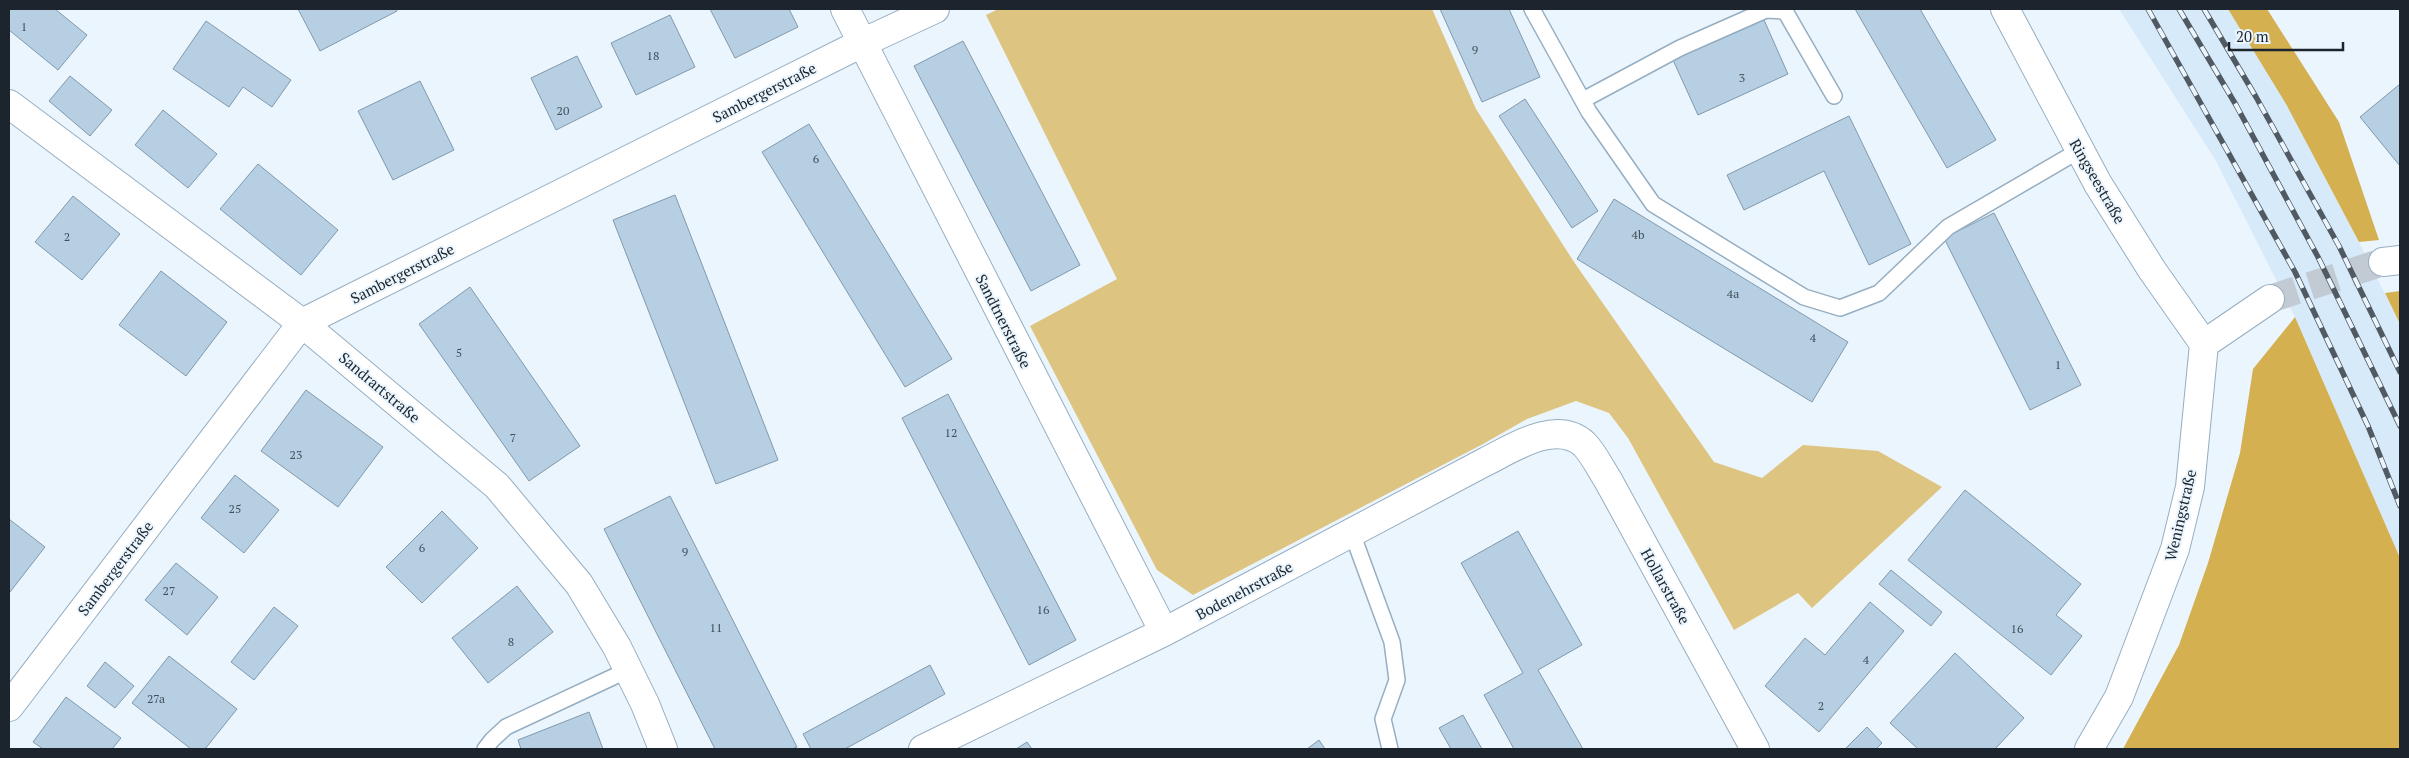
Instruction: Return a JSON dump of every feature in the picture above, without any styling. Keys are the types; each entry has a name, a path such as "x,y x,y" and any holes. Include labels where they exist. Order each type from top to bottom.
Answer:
{"street":[{"name":"Sandtnerstraße","path":"845,9 1164,632"},
{"name":"Sambergerstraße","path":"9,707 302,322 862,43 935,9"},
{"name":"Ringseestraße","path":"2005,9 2098,184 2152,270 2204,344"},
{"name":"Sandrartstraße","path":"9,104 302,322 497,486 580,584 617,647 663,749"},
{"path":"2204,344 2270,299"},
{"name":"Weningstraße","path":"2089,749 2120,697 2175,549 2190,487 2204,344"},
{"name":"Bodenehrstraße","path":"923,749 1164,632 1482,463 1536,438 1564,434"},
{"name":"Hollarstraße","path":"1564,434 1584,444 1608,480 1755,749"}],"lane":[{"path":"1532,9 1583,100 1654,204 1804,297 1840,308 1879,293 1948,227 2080,150"},
{"path":"1583,100 1680,48 1766,10 1786,11 1834,96"},
{"path":"1352,533 1392,642 1397,680 1383,719 1390,749"},
{"path":"485,749 506,727 628,670"}],"shaded area":[{"path":"998,9 1432,9 1476,109 1574,262 1714,462 1762,478 1803,445 1878,451 1942,487 1812,608 1798,593 1734,630 1628,438 1609,413 1576,401 1527,419 1483,444 1193,595 1157,570 1030,326 1117,279 986,15"},
{"path":"2119,9 2228,9 2286,104 2359,242 2400,324 2400,558 2295,317 2216,161"},
{"path":"2228,9 2267,9 2339,122 2379,240 2359,242 2286,104"},
{"path":"2400,291 2400,324 2385,293"},
{"path":"2295,317 2400,558 2400,749 2123,749 2179,645 2208,563 2240,453 2253,369"}],"building":[{"path":"9,9 55,9 87,35 58,70 9,30"},
{"path":"298,9 396,9 397,11 320,51"},
{"path":"710,9 789,9 798,27 735,58"},
{"path":"1440,9 1509,9 1540,77 1482,102"},
{"path":"1855,9 1920,9 1996,140 1947,168"},
{"path":"670,15 695,67 636,95 611,43"},
{"path":"1764,20 1788,74 1698,115 1673,60"},
{"path":"206,21 291,80 272,107 243,87 229,107 173,69"},
{"path":"963,41 1080,265 1031,291 914,66"},
{"path":"577,56 602,107 556,130 531,78"},
{"path":"70,76 112,110 90,136 49,101"},
{"path":"420,81 454,150 393,180 358,111"},
{"path":"2400,84 2400,166 2360,117"},
{"path":"1525,99 1598,211 1572,228 1499,116"},
{"path":"163,110 217,154 188,188 135,145"},
{"path":"1849,116 1911,244 1869,265 1824,171 1744,210 1727,175"},
{"path":"809,124 952,359 905,387 762,152"},
{"path":"258,164 338,230 301,275 220,209"},
{"path":"675,195 778,460 716,484 613,220"},
{"path":"73,196 120,234 82,280 35,242"},
{"path":"1614,199 1848,342 1812,402 1577,259"},
{"path":"1994,213 2081,385 2030,410 1944,238"},
{"path":"161,271 227,322 186,376 119,325"},
{"path":"470,287 580,446 529,481 419,324"},
{"path":"306,390 383,447 338,507 261,451"},
{"path":"948,394 1076,640 1029,665 902,418"},
{"path":"235,475 279,510 244,553 201,518"},
{"path":"1965,490 2081,584 2056,615 2082,636 2051,675 1908,560"},
{"path":"670,496 797,747 792,749 715,749 604,529"},
{"path":"442,511 478,548 422,603 386,567"},
{"path":"9,519 45,547 10,592 9,590"},
{"path":"1518,531 1582,645 1538,670 1583,749 1514,749 1484,695 1523,673 1461,563"},
{"path":"176,563 218,597 187,635 145,600"},
{"path":"1891,570 1942,612 1931,626 1879,584"},
{"path":"517,586 553,632 488,683 452,638"},
{"path":"1870,602 1904,631 1819,732 1765,686 1805,638 1825,655"},
{"path":"274,607 298,626 254,680 231,662"},
{"path":"1955,653 2024,718 1995,749 1918,749 1890,723"},
{"path":"169,656 237,709 205,749 191,749 132,703"},
{"path":"105,662 134,686 115,708 87,686"},
{"path":"930,665 945,694 845,749 811,749 803,734"},
{"path":"66,697 121,738 112,749 43,749 33,742"},
{"path":"589,712 603,749 521,749 518,740"},
{"path":"1463,715 1482,749 1451,749 1439,728"},
{"path":"1867,727 1882,743 1876,749 1845,749"},
{"path":"1319,740 1325,749 1307,749"},
{"path":"1027,742 1032,749 1016,749"}],"tunnel":[{"path":"2270,299 2383,262"}],"railway":[{"path":"2148,9 2295,272 2368,426 2400,506"},
{"path":"2179,9 2236,105 2318,257 2400,426"},
{"path":"2204,9 2256,97 2339,246 2400,372"}]}
